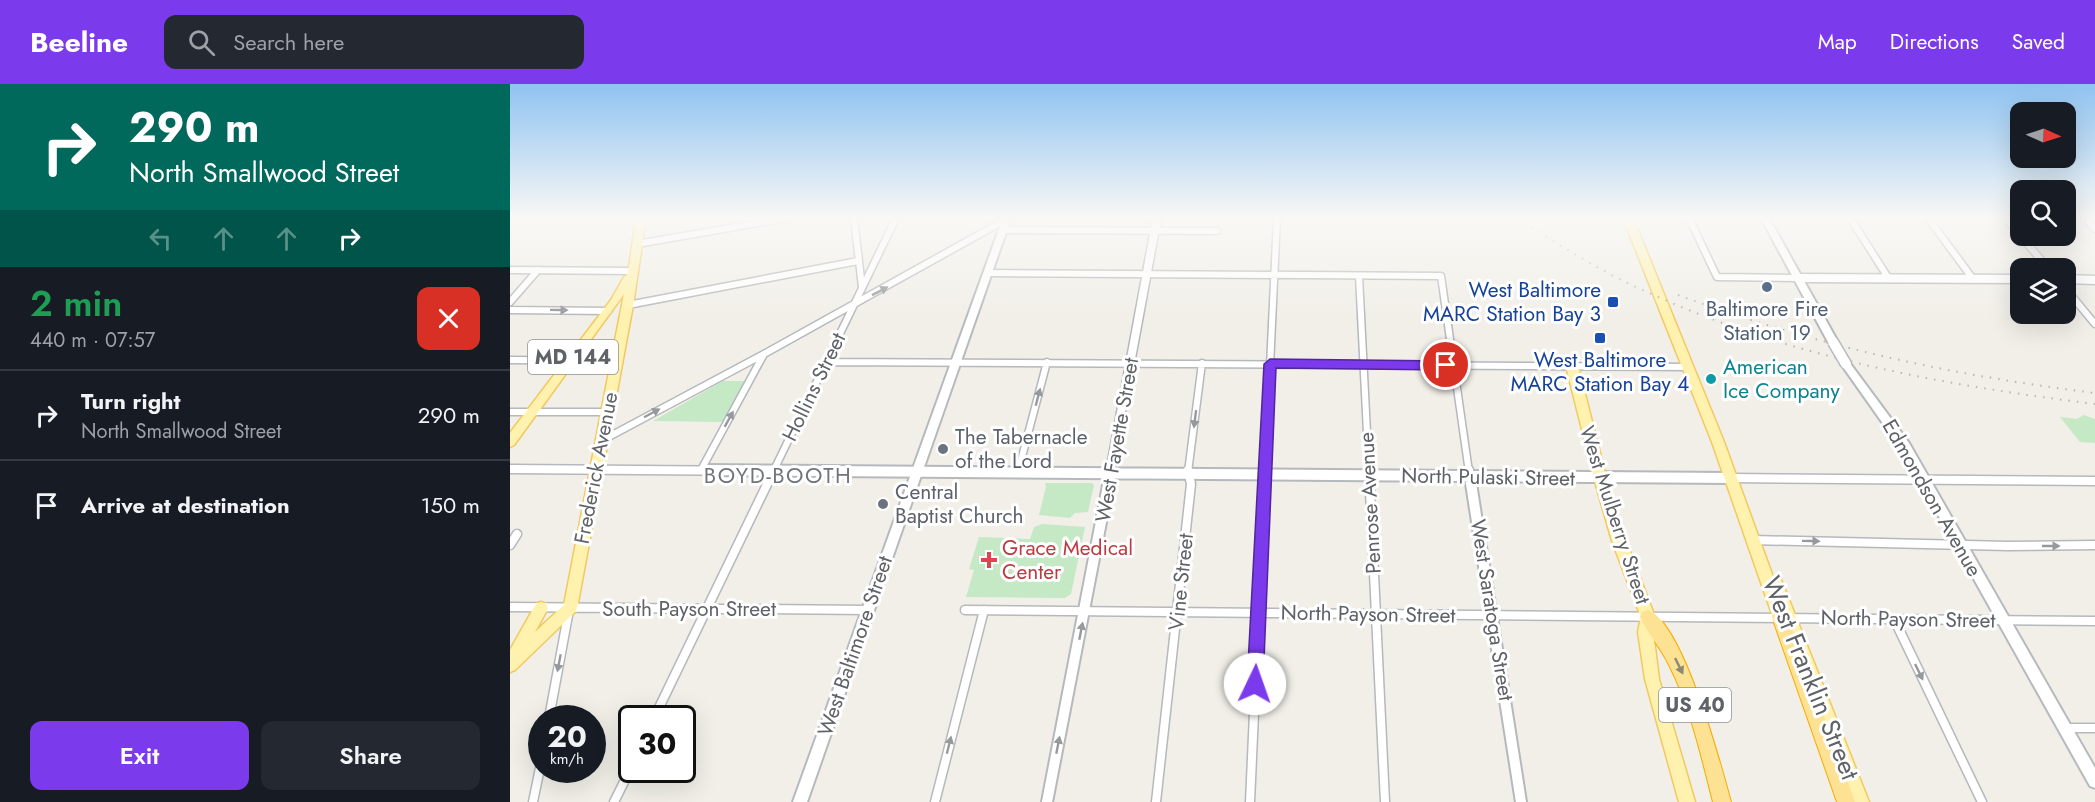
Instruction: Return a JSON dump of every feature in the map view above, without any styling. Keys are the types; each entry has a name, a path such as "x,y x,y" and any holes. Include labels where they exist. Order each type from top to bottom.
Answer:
{"highway":[{"name":"US 40","path":"1648,617 1665,638 1694,700 1722,802"},
{"path":"1785,617 1780,633 1837,802"},
{"path":"1785,617 1846,802"}],"main road":[{"name":"Frederick Avenue","path":"570,608 628,305 636,252"},
{"name":"West Baltimore Street","path":"800,802 994,252"},
{"name":"West Franklin Street","path":"1642,252 1689,367 1758,555 1861,802"},
{"name":"Edmondson Avenue","path":"1783,252 1846,364 1894,429 2095,781"},
{"name":"MD 144","path":"510,442 608,311 633,271"},
{"name":"West Mulberry Street","path":"1572,366 1600,478 1619,541 1648,617 1645,625 1651,672 1687,802"},
{"path":"510,664 541,608"},
{"path":"510,664 570,608"}],"street":[{"path":"857,252 862,287"},
{"name":"Hollins Street","path":"660,705 879,252"},
{"path":"601,441 948,252"},
{"name":"West Fayette Street","path":"1047,802 1151,252"},
{"path":"1250,802 1275,252"},
{"path":"1705,252 1717,277 2010,279"},
{"path":"1871,252 1889,279"},
{"path":"1953,252 1973,279"},
{"path":"628,305 858,261"},
{"path":"510,270 633,271"},
{"path":"510,302 538,270"},
{"path":"987,273 1359,276"},
{"name":"West Saratoga Street","path":"1359,276 1441,276 1521,802"},
{"name":"Penrose Avenue","path":"1359,276 1385,802"},
{"path":"2076,279 2095,280"},
{"path":"2076,301 2095,324"},
{"path":"510,310 608,311"},
{"path":"701,470 764,354"},
{"path":"510,360 616,361"},
{"path":"826,362 1689,367"},
{"path":"1018,472 1047,362"},
{"name":"Vine Street","path":"1156,802 1191,484 1188,474 1202,363"},
{"path":"510,412 606,412"},
{"name":"North Pulaski Street","path":"510,469 2095,481"},
{"path":"510,545 518,534"},
{"path":"1753,540 1961,545 2095,545"},
{"name":"South Payson Street","path":"510,607 868,610"},
{"name":"Frederick Avenue","path":"551,705 570,608"},
{"name":"North Payson Street","path":"964,609 2095,621"},
{"path":"935,802 984,610"},
{"path":"1894,619 1982,802"},
{"path":"2065,728 2095,728"},
{"path":"533,802 537,783"},
{"path":"614,802 624,783"}],"green space":[{"path":"723,381 746,381 723,422 653,421"},
{"path":"2084,415 2095,419 2095,443 2080,442 2060,417 2077,419"},
{"path":"1045,483 1092,483 1094,485 1088,512 1075,513 1070,518 1039,515"},
{"path":"1042,524 1085,527 1071,594 1065,598 966,597 974,570 969,569 979,537 1030,539 1034,527"}],"railway":[{"path":"1570,252 1613,276 1700,315 1810,351 1980,388 2095,404"},
{"path":"1678,295 1781,329 1884,356 1936,368 2095,393"}],"place":[{"name":"Baltimore Fire Station 19","path":"1767,287"},
{"name":"West Baltimore MARC Station Bay 3","path":"1613,302"},
{"name":"West Baltimore MARC Station Bay 4","path":"1600,338"},
{"name":"American Ice Company","path":"1711,379"},
{"name":"The Tabernacle of the Lord","path":"943,449"},
{"name":"Central Baptist Church","path":"883,504"},
{"name":"Grace Medical Center","path":"989,560"}],"district":[{"name":"BOYD-BOOTH","path":"778,475"}],"route":[{"path":"1255,684 1270,364 1446,365"}]}
